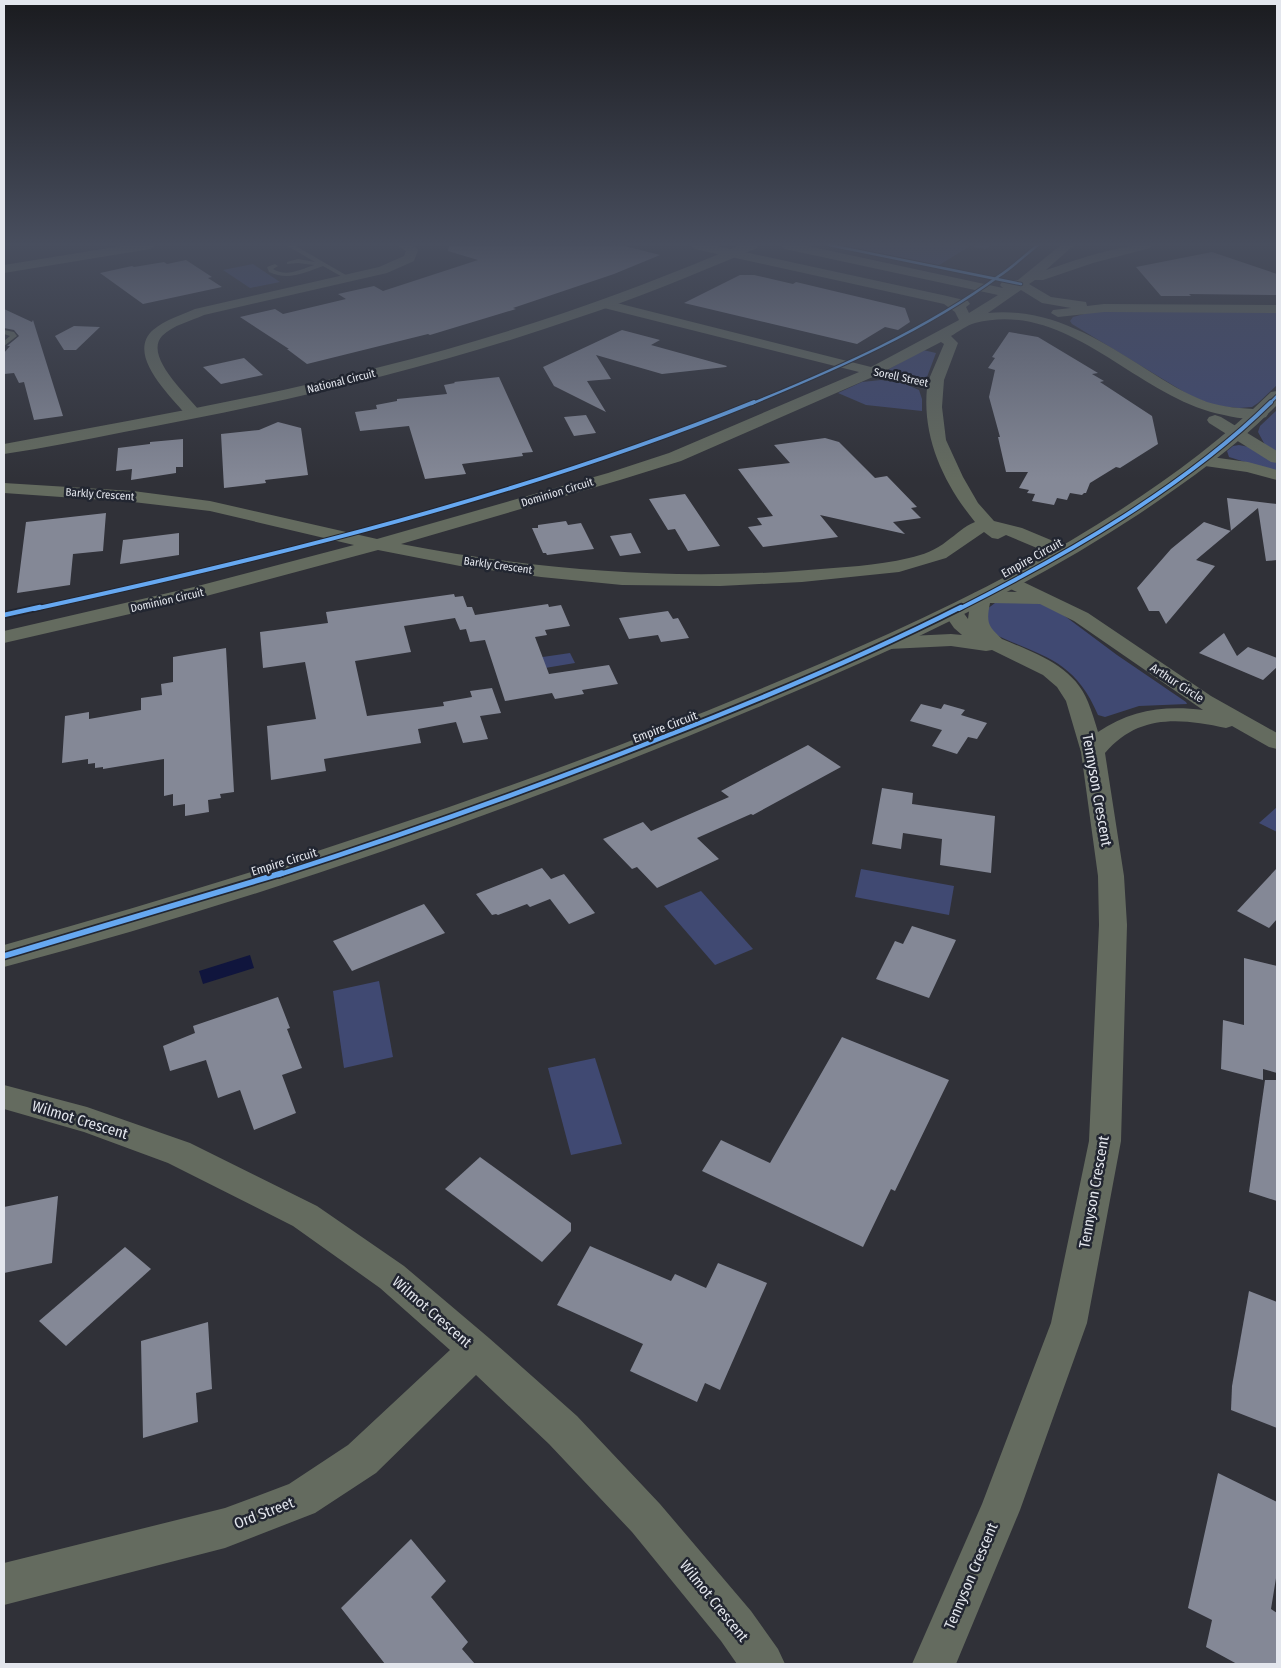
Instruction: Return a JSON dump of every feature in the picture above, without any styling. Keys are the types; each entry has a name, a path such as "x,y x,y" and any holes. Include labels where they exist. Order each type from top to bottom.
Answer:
{"street":[{"path":"174,323 159,332 152,340 148,354 154,366 194,414"},
{"name":"National Circuit","path":"4,449 262,400 473,346 546,323"},
{"name":"Sorell Street","path":"681,323 918,382 935,384"},
{"name":"Dominion Circuit","path":"4,637 252,580 380,545 675,457 874,371 961,323"},
{"path":"1045,323 1073,332"},
{"path":"1064,323 1073,332 1183,397 1202,414 1277,458"},
{"path":"942,335 950,343 935,384 933,409 938,440 964,494 988,527 1001,536 1057,556"},
{"name":"Empire Circuit","path":"4,956 301,868 461,813 581,770 711,719 889,643 1019,577 1112,523 1204,460 1260,414 1277,396"},
{"path":"1183,397 1217,408 1260,414"},
{"path":"1204,460 1277,474"},
{"name":"Barkly Crescent","path":"4,488 157,499 210,506 380,545 485,564 642,579 704,581 802,576 913,563 942,553 973,529 988,527"},
{"name":"Arthur Circle","path":"1019,577 1058,605 1081,617 1178,685 1277,742"},
{"name":"Arthur Circle","path":"1019,577 1064,598 1081,617"},
{"name":"Empire Circuit","path":"981,597 1029,598 1058,605"},
{"name":"Tennyson Crescent","path":"981,597 976,618 978,625 989,638 1003,647"},
{"name":"Tennyson Crescent","path":"934,1664 1000,1510 1068,1323 1105,1141 1113,925 1111,876 1093,752 1081,709 1066,683 1038,662 968,631 953,612"},
{"name":"Empire Circuit","path":"889,643 951,640 1003,647"},
{"path":"1093,752 1104,738 1114,730 1130,721 1156,716 1196,716 1250,728"},
{"name":"Wilmot Crescent","path":"4,1097 87,1120 179,1153 305,1216 392,1277 476,1350 563,1430 646,1518 736,1626 763,1664"},
{"name":"Ord Street","path":"4,1584 224,1528 300,1499 362,1459 476,1350"}],"lane":[{"path":"4,332 12,333 14,336 4,344"}],"shaded area":[{"path":"1277,323 1277,385 1252,407 1215,406 1189,395 1072,324"},
{"path":"923,350 936,353 927,377 922,378 889,369"},
{"path":"881,380 903,383 919,390 922,399 922,411 866,405 838,393 862,382"},
{"path":"1277,410 1277,454 1265,445 1258,432 1260,426"},
{"path":"1233,446 1249,447 1277,463 1277,472 1229,457 1227,451"},
{"path":"1014,600 1042,604 1058,611 1187,704 1139,706 1105,717 1098,715 1089,696 1067,670 1041,654 992,633 983,612 995,603"},
{"path":"570,653 575,663 533,670 529,659"},
{"path":"1277,807 1277,832 1259,823"},
{"path":"861,869 954,886 949,915 855,897"},
{"path":"701,891 753,949 715,965 664,906"},
{"path":"250,955 254,968 203,984 199,971"},
{"path":"379,981 393,1057 344,1068 333,991"},
{"path":"595,1058 622,1144 571,1155 548,1068"}],"building":[{"path":"4,323 34,323 63,416 34,420 24,382 19,383 14,373 4,374 4,353 10,346 7,346 19,336 14,330 4,328"},
{"path":"249,323 470,323 430,335 307,364 287,349 289,349"},
{"path":"768,323 909,323 898,330 885,327 857,344"},
{"path":"74,326 100,327 76,350 64,350 55,336"},
{"path":"622,330 660,340 651,345 727,366 662,374 596,355 611,379 587,381 606,412 554,386 543,367"},
{"path":"1009,332 1038,337 1098,373 1092,374 1104,381 1100,382 1152,416 1158,444 1120,468 1116,467 1090,483 1086,493 1082,495 1070,493 1067,500 1057,498 1054,505 1032,501 1035,494 1027,493 1029,490 1019,488 1028,472 1006,472 998,437 1000,437 989,397 995,370 988,368 995,358 992,357"},
{"path":"244,358 263,375 221,384 203,367"},
{"path":"499,377 533,452 522,453 523,456 462,464 466,474 425,479 409,426 360,431 355,412 377,409 376,405 397,401 397,399 447,394 444,385 454,382"},
{"path":"586,415 596,433 574,436 564,417"},
{"path":"278,422 301,428 308,475 265,480 266,483 224,488 221,434 259,430"},
{"path":"825,438 839,442 875,478 887,476 917,507 911,508 921,518 893,522 905,534 820,515 838,537 763,547 748,527 762,525 757,518 773,516 738,469 790,463 774,445"},
{"path":"183,439 183,467 176,467 176,473 131,480 132,469 116,471 118,448 150,444 150,442"},
{"path":"685,494 720,546 688,551 675,529 668,530 649,499"},
{"path":"1227,498 1277,504 1277,560 1266,561 1258,508 1231,531"},
{"path":"106,513 103,551 73,554 70,585 17,593 26,522"},
{"path":"566,521 568,525 581,523 594,549 547,555 543,553 532,528 538,528 538,525"},
{"path":"1204,522 1231,531 1196,560 1215,566 1166,624 1159,611 1149,611 1137,588 1171,549"},
{"path":"179,533 179,555 120,564 123,540"},
{"path":"631,533 641,553 620,556 610,536"},
{"path":"454,594 455,597 463,596 467,607 472,607 475,615 548,604 549,607 561,605 570,626 545,630 547,635 535,637 549,674 609,665 618,684 582,690 584,694 555,699 552,693 505,701 485,640 470,642 466,629 460,630 455,618 404,626 411,652 355,661 367,716 444,706 443,702 472,697 470,691 492,688 501,713 480,716 488,739 463,743 456,722 418,729 421,743 324,759 326,771 271,780 267,726 316,719 305,662 263,668 260,632 328,623 326,612"},
{"path":"668,611 673,619 678,618 689,638 661,642 658,635 629,639 619,618"},
{"path":"1224,633 1237,656 1248,647 1277,658 1277,667 1263,680 1199,653"},
{"path":"226,648 234,792 220,794 221,798 208,800 209,812 185,816 185,804 173,806 173,794 164,796 164,759 103,769 103,767 95,768 95,763 88,764 88,759 62,763 65,716 89,712 89,719 141,710 141,698 162,695 161,684 173,682 173,657"},
{"path":"921,704 941,709 944,704 965,710 961,715 987,723 977,739 968,737 957,754 932,746 942,730 910,721"},
{"path":"808,745 841,767 753,815 751,814 697,838 719,859 657,888 637,867 632,869 603,839 643,822 651,831 729,797 721,791"},
{"path":"882,788 913,793 912,804 995,816 991,873 940,865 942,839 903,833 901,849 872,844"},
{"path":"542,868 551,879 564,874 595,913 569,924 550,899 530,907 527,904 498,915 492,915 476,894"},
{"path":"1277,868 1277,919 1269,928 1237,911"},
{"path":"424,904 445,933 352,971 333,941"},
{"path":"912,926 956,940 929,998 876,979 895,941 903,944"},
{"path":"1244,958 1277,966 1277,1073 1263,1069 1263,1080 1221,1069 1223,1020 1244,1025"},
{"path":"278,997 290,1028 287,1029 302,1068 282,1075 296,1113 254,1130 240,1090 218,1098 206,1060 170,1071 163,1046 195,1033 193,1026"},
{"path":"842,1037 949,1080 895,1191 891,1189 863,1247 702,1171 721,1140 770,1163"},
{"path":"1265,1080 1277,1080 1277,1201 1249,1192"},
{"path":"480,1157 571,1223 571,1231 542,1262 445,1189"},
{"path":"58,1196 52,1263 4,1273 4,1207"},
{"path":"590,1246 671,1281 675,1274 706,1288 718,1263 767,1283 720,1390 705,1383 697,1402 630,1371 643,1344 557,1305"},
{"path":"125,1247 151,1269 66,1346 39,1321"},
{"path":"1249,1291 1277,1302 1277,1428 1231,1410 1232,1386"},
{"path":"208,1322 212,1389 196,1393 198,1422 143,1438 141,1341"},
{"path":"1218,1473 1277,1502 1277,1572 1271,1609 1277,1613 1277,1664 1237,1664 1206,1647 1212,1620 1188,1608"},
{"path":"411,1539 446,1581 431,1597 468,1642 462,1649 475,1664 385,1664 341,1608"}],"cycle path":[{"path":"4,615 160,581 315,543 546,477 622,452 734,411 844,363 924,323"},
{"path":"4,956 205,898 404,833 503,798 602,762 699,723 888,643 1022,576 1109,525 1216,450 1277,396"}]}
